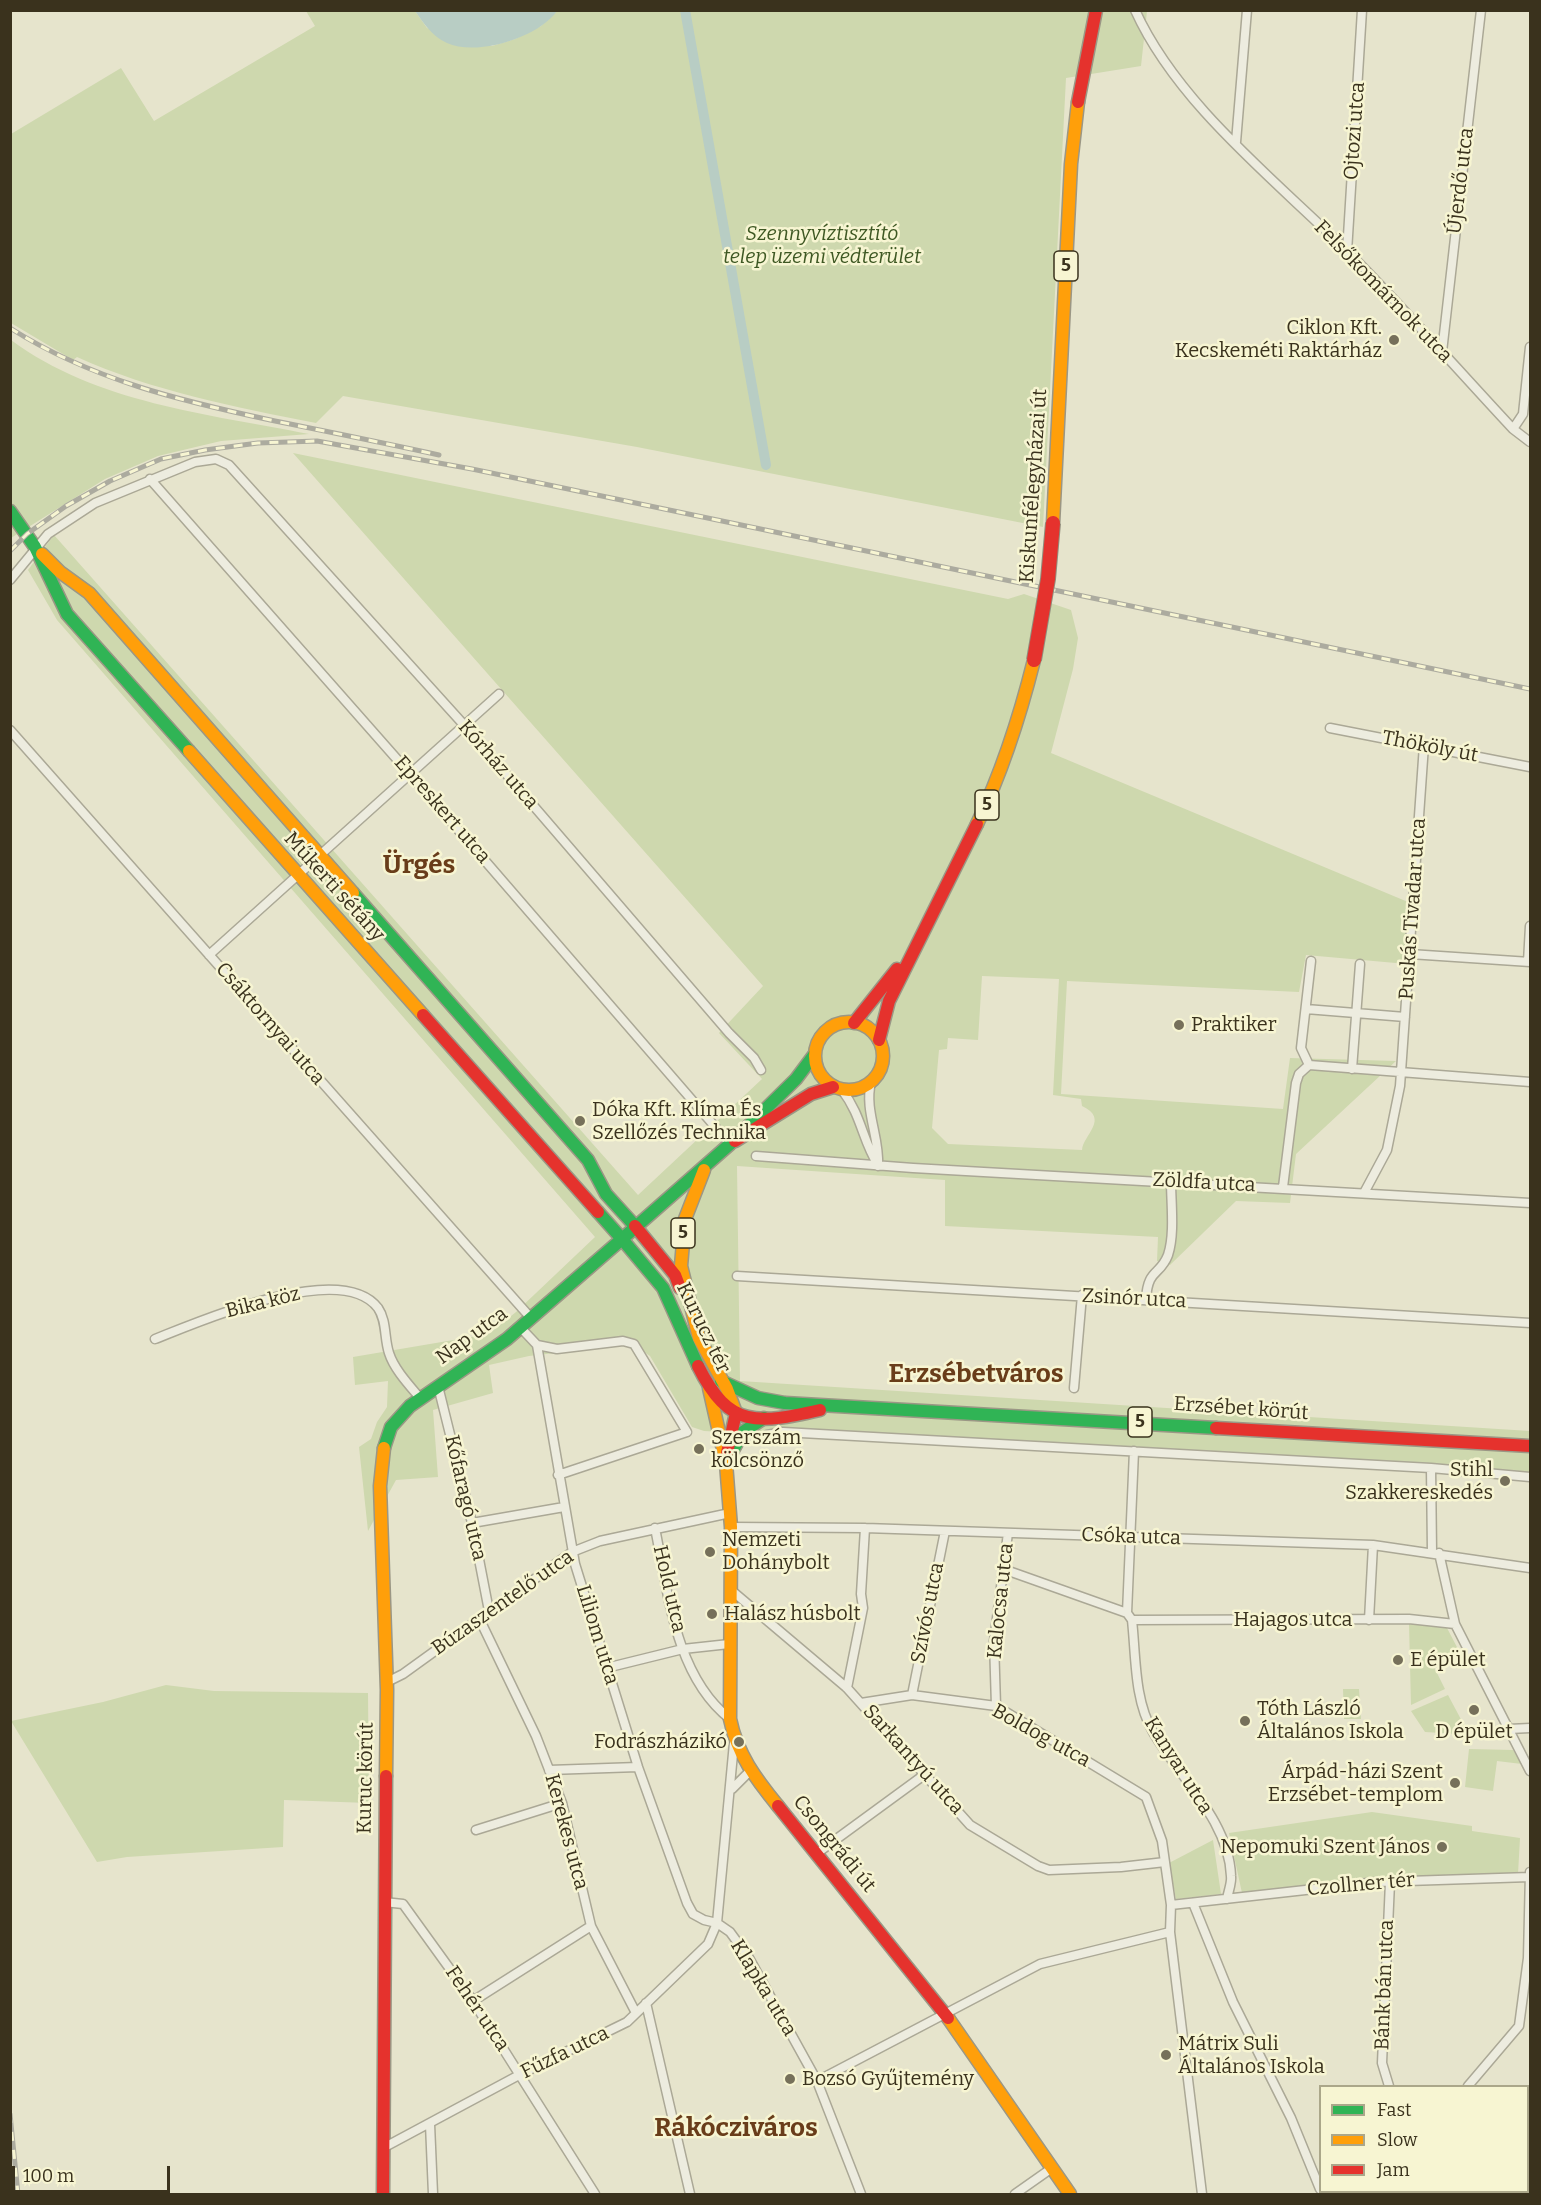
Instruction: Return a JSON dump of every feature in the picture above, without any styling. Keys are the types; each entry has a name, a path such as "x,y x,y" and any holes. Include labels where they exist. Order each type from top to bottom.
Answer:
{"street":[{"name":"Kiskunfélegyházai út","path":"879,1040 882,1020 917,940 991,795 1022,708 1034,660 1048,579 1053,524 1071,154 1081,80 1096,10"},
{"name":"Felsőkomárnok utca","path":"1136,10 1142,24 1187,93 1347,252 1513,429 1530,442"},
{"path":"1236,142 1246,10"},
{"name":"Ojtozi utca","path":"1347,252 1362,10"},
{"name":"Újerdő utca","path":"1442,352 1481,10"},
{"path":"1513,429 1523,414 1530,347"},
{"name":"Kórház utca","path":"150,479 195,462 216,459 229,465 464,725 729,1033 754,1058 761,1070"},
{"path":"10,580 48,534 95,503 150,479"},
{"name":"Epreskert utca","path":"150,479 410,774 730,1144"},
{"path":"10,511 35,547"},
{"name":"Műkerti sétány","path":"35,547 60,572 88,592 588,1160 606,1194 675,1275 689,1306"},
{"name":"Műkerti sétány","path":"35,547 67,614 622,1239"},
{"path":"59,600 64,587 78,585"},
{"path":"209,955 499,694"},
{"name":"Thököly út","path":"1330,728 1530,767"},
{"name":"Csáktornyai utca","path":"10,730 209,955 525,1322"},
{"name":"Puskás Tivadar utca","path":"1364,1193 1387,1150 1401,1073 1424,745"},
{"path":"1410,954 1529,962 1530,926"},
{"name":"Kiskunfélegyházai út","path":"854,1023 873,1002 917,940"},
{"path":"1309,1065 1301,1048 1311,962"},
{"path":"1352,1069 1360,963"},
{"path":"1306,1009 1405,1017"},
{"path":"854,1023 868,1028 879,1040"},
{"name":"5","path":"730,1144 744,1125 802,1075 814,1055 818,1040 826,1031 837,1024 854,1023"},
{"name":"5","path":"622,1239 730,1144 811,1094 838,1088 857,1089 871,1082 882,1062 879,1040"},
{"path":"814,1055 819,1074 838,1088 857,1111 871,1154 878,1166"},
{"path":"1283,1187 1296,1083 1299,1074 1309,1065 1530,1082"},
{"path":"871,1082 868,1106 879,1156 878,1166"},
{"name":"Zöldfa utca","path":"756,1156 878,1166 1283,1187 1530,1203"},
{"name":"5","path":"689,1306 681,1266 682,1235 689,1205 706,1165"},
{"path":"1146,1299 1149,1277 1165,1261 1170,1248 1171,1181"},
{"path":"558,1475 687,1432 634,1344 623,1341 557,1349 537,1345 525,1322 622,1239"},
{"name":"Kurucz tér","path":"622,1239 663,1288 715,1384"},
{"name":"Zsinór utca","path":"737,1276 1530,1323"},
{"name":"Bika köz","path":"154,1339 212,1316 274,1297 313,1291 349,1293 362,1297 378,1308 391,1357 420,1398"},
{"path":"1074,1388 1082,1295"},
{"name":"Kurucz tér","path":"689,1306 720,1402 736,1413"},
{"name":"Nap utca","path":"438,1386 507,1339 525,1322"},
{"name":"Liliom utca","path":"537,1345 572,1552 606,1668 638,1767 687,1903 693,1914 717,1923"},
{"name":"Erzsébet körút","path":"715,1384 758,1398 785,1403 1530,1446"},
{"name":"Csongrádi út","path":"715,1384 726,1464 730,1520 730,1719 734,1740 750,1771 946,2015 1070,2194"},
{"name":"Kuruc körút","path":"382,2194 387,1682 381,1530 382,1454 391,1427 420,1398 438,1386"},
{"name":"Kőfaragó utca","path":"438,1386 472,1522 489,1611"},
{"path":"736,1413 785,1403"},
{"name":"Erzsébet körút","path":"736,1413 745,1417 764,1418 841,1406"},
{"name":"Csongrádi út","path":"726,1464 730,1431 736,1413"},
{"path":"726,1464 743,1432 764,1418"},
{"path":"767,1435 794,1433 1134,1451 1431,1468 1530,1477"},
{"name":"Kanyar utca","path":"1134,1451 1130,1617 1142,1705 1153,1732 1184,1775 1217,1830 1232,1878 1227,1899"},
{"path":"1431,1468 1436,1552 1455,1624 1530,1771"},
{"path":"472,1522 564,1507"},
{"name":"Búzaszentelő utca","path":"387,1682 404,1674 572,1552 600,1541 655,1528 730,1520"},
{"name":"Csóka utca","path":"730,1520 865,1528 1373,1545 1436,1552 1530,1568"},
{"name":"Hold utca","path":"655,1528 675,1626 683,1649 707,1699 730,1719"},
{"path":"847,1688 863,1608 865,1528"},
{"name":"Szívós utca","path":"912,1695 945,1530"},
{"name":"Kalocsa utca","path":"996,1706 994,1641 1008,1533"},
{"path":"1369,1620 1373,1545"},
{"name":"Hajagos utca","path":"1003,1569 1130,1617 1409,1619 1455,1624"},
{"name":"Sarkantyú utca","path":"731,1590 847,1688 970,1825 1038,1866 1062,1870 1165,1862"},
{"name":"Kerekes utca","path":"479,1618 562,1803 591,1926 636,2013"},
{"path":"606,1668 683,1649 729,1644"},
{"name":"Boldog utca","path":"861,1702 912,1695 996,1706 1146,1797 1155,1817 1165,1862 1171,1905 1170,1932 1202,2194"},
{"path":"1509,1729 1530,1728"},
{"name":"Klapka utca","path":"734,1740 732,1789 717,1923 739,1942 817,2081 861,2194"},
{"path":"549,1770 638,1767"},
{"path":"732,1789 750,1771"},
{"path":"816,1854 924,1775"},
{"path":"476,1830 562,1803"},
{"path":"1469,2085 1519,2026 1529,1958 1530,1871"},
{"name":"Czollner tér","path":"1171,1905 1390,1882 1530,1877"},
{"name":"Bánk bán utca","path":"1389,2085 1382,2063 1390,1882"},
{"name":"Fehér utca","path":"384,1902 404,1904 473,2001 595,2194"},
{"path":"1193,1903 1233,2002 1291,2118 1319,2187"},
{"name":"Fűzfa utca","path":"383,2148 521,2074 627,2022 708,1944 717,1923"},
{"path":"473,2001 591,1926"},
{"path":"817,2081 1040,1964 1170,1932"},
{"path":"646,2003 690,2194"},
{"path":"430,2124 433,2194"},
{"path":"1015,2194 1052,2168"}],"green space":[{"name":"Szennyvíztisztító telep üzemi védterület","path":"306,11 415,11 427,28 492,46 515,39 541,26 557,11 1147,11 1141,66 1066,78 1043,527 637,447 343,396 316,423 255,411 164,389 77,357 73,360 11,323 11,134 121,68 154,121 315,26"},
{"path":"11,340 44,361 116,392 193,412 309,434 221,441 158,456 105,479 11,538"},
{"path":"293,453 1008,599 1024,594 1071,610 1078,638 1073,669 1051,753 1408,902 1407,964 1306,955 1299,992 1067,981 1061,1094 1283,1109 1290,1058 1396,1061 1296,1154 1290,1203 1236,1201 1170,1265 1157,1261 1158,1237 945,1226 945,1180 737,1166 740,1381 1530,1431 1530,1482 1465,1474 704,1431 692,1427 650,1356 632,1344 529,1356 489,1365 493,1393 433,1410 438,1477 396,1480 368,1531 359,1447 371,1439 377,1422 387,1407 388,1381 355,1385 353,1357 489,1334 516,1312 595,1237 57,620 28,570 54,535 638,1195 762,1079 719,1033 763,986","holes":["982,976 1059,979 1053,1095 1081,1099 1082,1106 1094,1116 1095,1122 1082,1150 948,1144 932,1128 939,1050 947,1049 948,1038 978,1040"]},
{"path":"1409,1623 1447,1628 1459,1651 1433,1665 1445,1689 1411,1705"},
{"path":"166,1685 214,1691 368,1693 369,1803 284,1800 283,1847 127,1857 97,1862 11,1721 103,1702"},
{"path":"1343,1689 1359,1689 1361,1719 1344,1719"},
{"path":"1448,1695 1472,1740 1458,1734 1425,1732 1411,1711"},
{"path":"1469,1749 1513,1750 1522,1764 1497,1761 1493,1791 1465,1787"},
{"path":"1372,1812 1472,1826 1472,1831 1520,1838 1518,1874 1242,1893 1229,1833"},
{"path":"1213,1840 1221,1894 1176,1899 1169,1863"}],"shaded area":[{"path":"415,11 557,11 536,29 522,36 490,46 474,48 460,47 437,37"}],"waterway":[{"path":"685,10 766,465"}],"railway":[{"path":"10,328 73,362 171,396 439,455"},
{"path":"10,551 27,534 66,506 110,481 161,459 258,443 317,441 472,469 1530,689"},
{"path":"10,2114 18,2194"}],"traffic: fast":[{"path":"10,511 35,547 67,614 189,751"},
{"path":"353,893 588,1160 606,1194 635,1226"},
{"path":"698,1366 663,1288 622,1239 730,1144 796,1079 814,1055"},
{"path":"384,1448 391,1427 410,1406 507,1339 622,1239 598,1212"},
{"path":"721,1381 758,1398 785,1403 1216,1428"},
{"path":"726,1463 743,1432 764,1418"}],"traffic: slow":[{"path":"1053,523 1071,164 1078,102"},
{"path":"42,554 60,572 89,593 353,893"},
{"path":"977,824 1010,744 1034,660"},
{"path":"189,751 423,1015"},
{"path":"849,1022 862,1025 873,1032 880,1043 883,1056 880,1069 873,1080 862,1087 849,1090 836,1087 825,1080 818,1069 815,1056 818,1043 825,1032 836,1025 849,1022"},
{"path":"704,1170 685,1219 681,1266 699,1338 727,1389 736,1413"},
{"path":"709,1388 726,1463 731,1527 730,1719 742,1755 778,1806"},
{"path":"384,1448 380,1486 387,1690 386,1776"},
{"path":"948,2018 1070,2194"}],"traffic: jam":[{"path":"1078,102 1096,10"},
{"path":"1034,660 1048,579 1053,523"},
{"path":"879,1040 889,1001 977,824"},
{"path":"854,1023 897,969"},
{"path":"423,1015 598,1212"},
{"path":"735,1141 811,1094 833,1087"},
{"path":"635,1226 675,1275 680,1288"},
{"path":"698,1366 721,1401 747,1417 779,1418 820,1410"},
{"path":"727,1453 736,1413"},
{"path":"1216,1428 1530,1446"},
{"path":"383,2194 386,1776"},
{"path":"778,1806 948,2018"}],"place":[{"name":"Ciklon Kft. Kecskeméti Raktárház","path":"1394,340"},
{"name":"Praktiker","path":"1179,1025"},
{"name":"Dóka Kft. Klíma És Szellőzés Technika","path":"580,1121"},
{"name":"Szerszám kölcsönző","path":"699,1449"},
{"name":"Stihl Szakkereskedés","path":"1505,1481"},
{"name":"Nemzeti Dohánybolt","path":"710,1552"},
{"name":"Halász húsbolt","path":"712,1614"},
{"name":"E épület","path":"1398,1660"},
{"name":"D épület","path":"1474,1710"},
{"name":"Tóth László Általános Iskola","path":"1245,1721"},
{"name":"Fodrászházikó","path":"739,1742"},
{"name":"Árpád-házi Szent Erzsébet-templom","path":"1455,1783"},
{"name":"Nepomuki Szent János","path":"1442,1847"},
{"name":"Mátrix Suli Általános Iskola","path":"1166,2055"},
{"name":"Bozsó Gyűjtemény","path":"790,2079"}],"district":[{"name":"Ürgés","path":"419,866"},
{"name":"Erzsébetváros","path":"976,1375"},
{"name":"Rákócziváros","path":"736,2129"}]}
